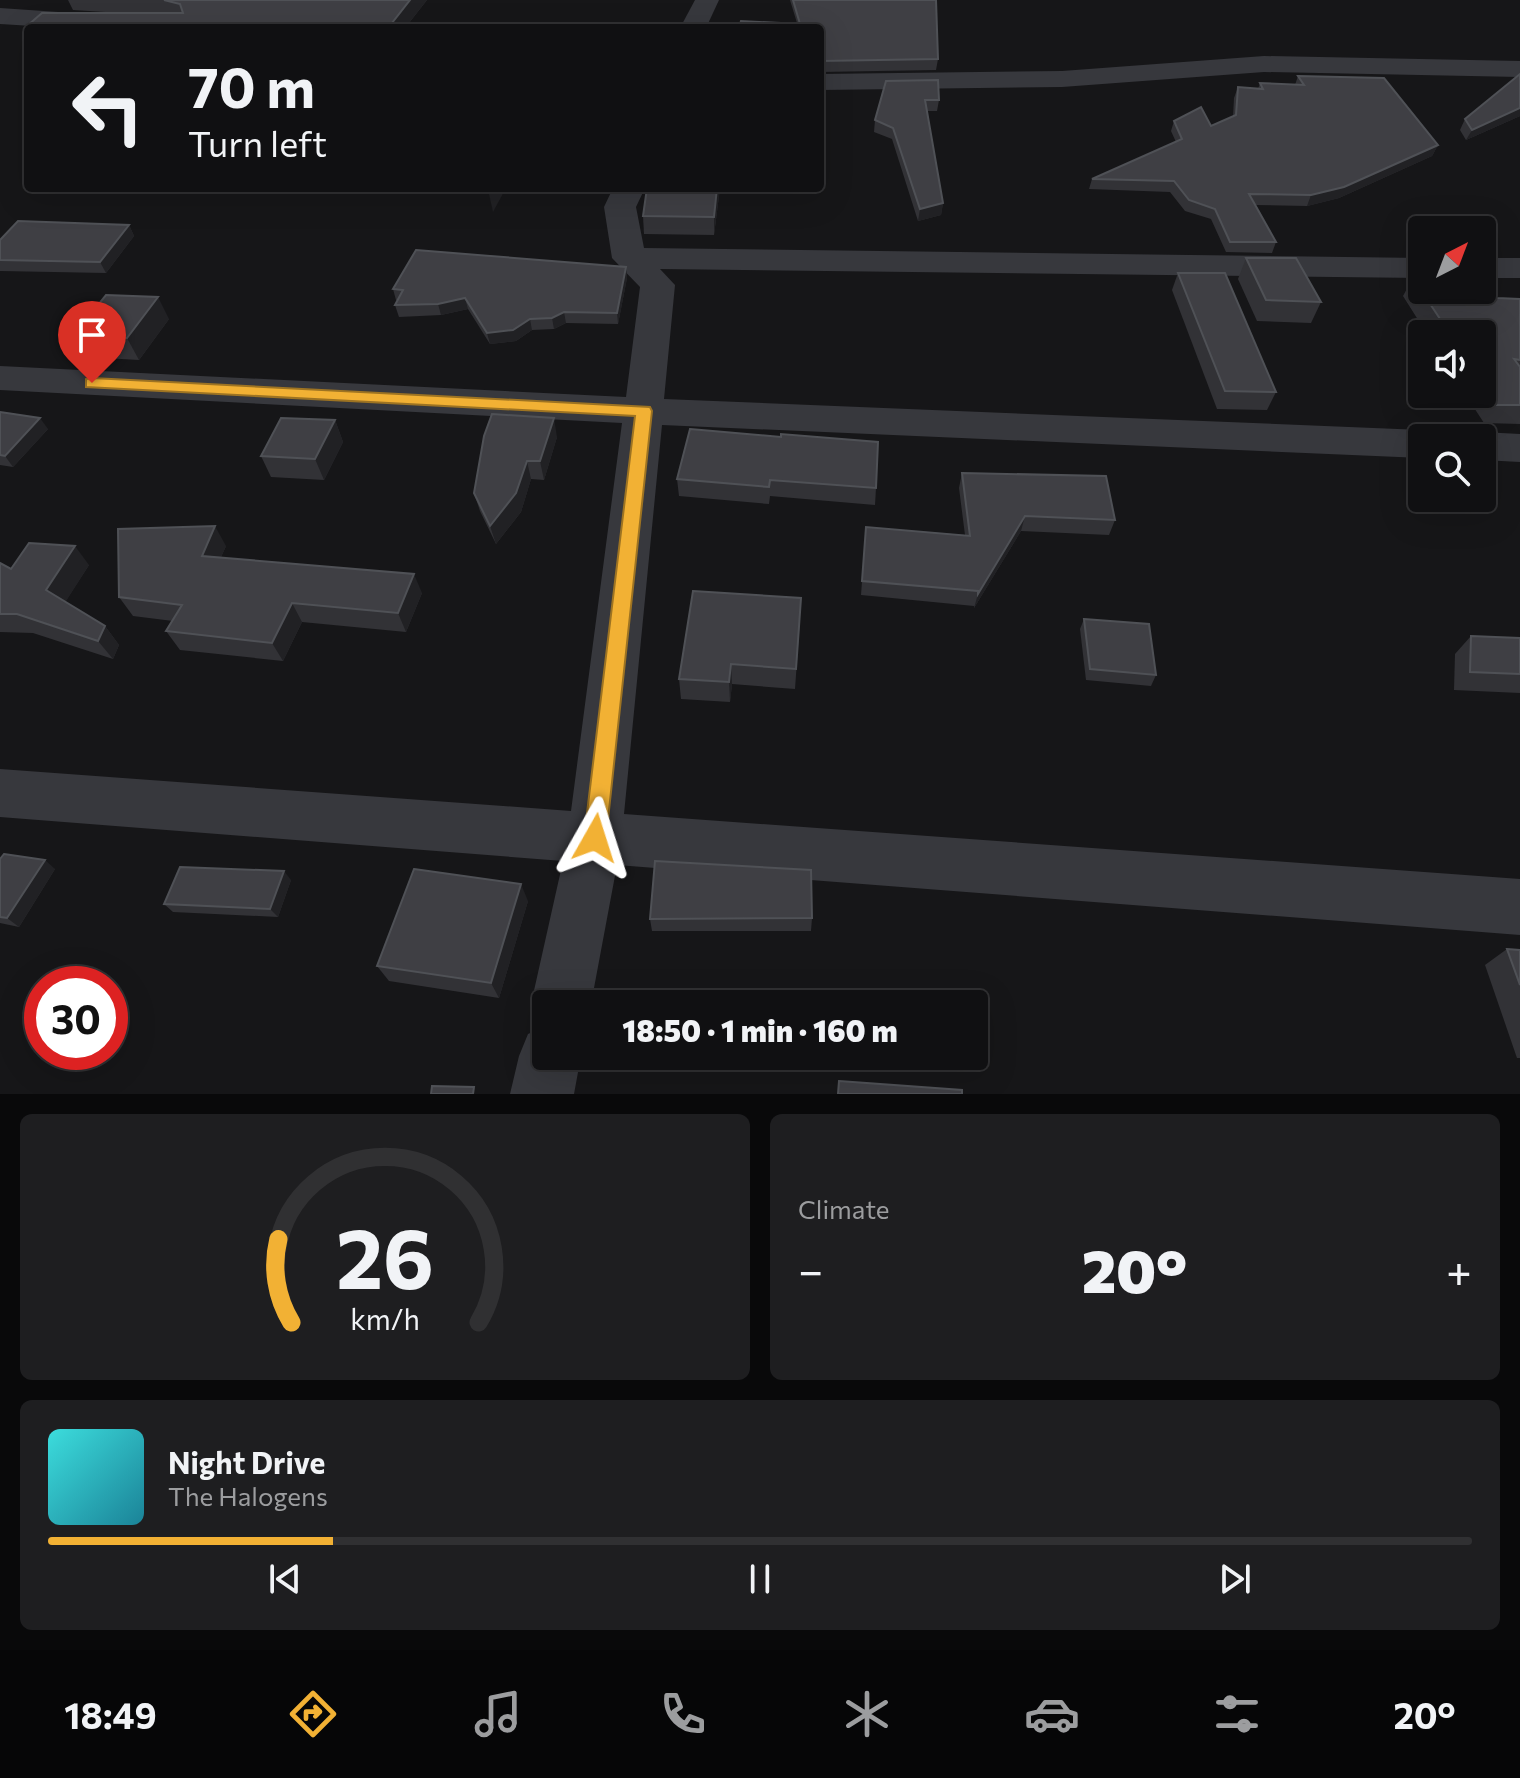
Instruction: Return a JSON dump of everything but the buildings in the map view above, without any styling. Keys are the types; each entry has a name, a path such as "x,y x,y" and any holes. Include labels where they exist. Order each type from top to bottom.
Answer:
{"street":[{"path":"695,24 707,0"},
{"path":"0,16 117,24"},
{"path":"824,82 1062,79 1264,64 1520,69"},
{"path":"564,990 595,838 658,285 629,258 620,207 627,192"},
{"path":"629,258 1408,268"},
{"path":"1496,268 1520,268"},
{"path":"0,378 644,411 1408,443"},
{"path":"1496,447 1520,448"},
{"path":"0,793 1520,907"},
{"path":"542,1094 547,1070"}],"route":[{"path":"92,383 644,411 595,838"}]}
